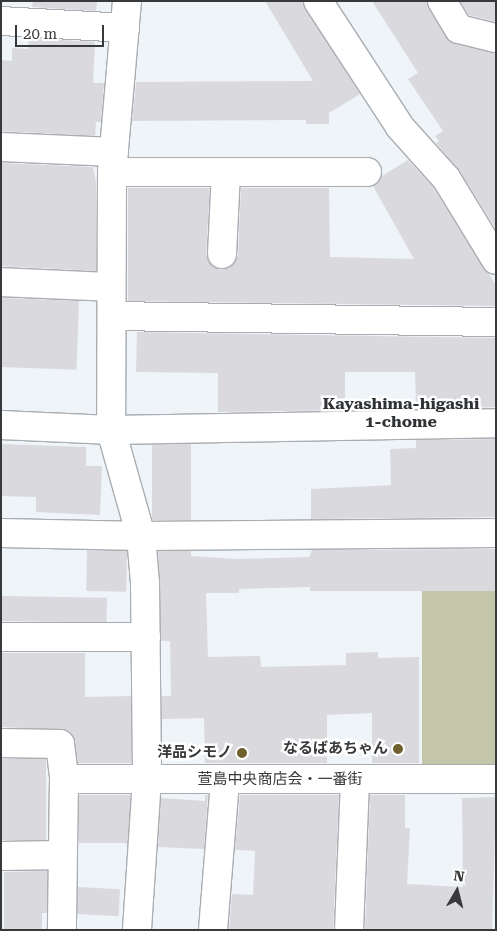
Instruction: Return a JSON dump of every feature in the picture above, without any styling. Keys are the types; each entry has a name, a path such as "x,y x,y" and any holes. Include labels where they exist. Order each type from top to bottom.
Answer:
{"street":[{"path":"127,1 113,162 111,430 141,536 146,637 147,780 137,930"},
{"path":"318,1 400,127 446,178 496,260"},
{"path":"442,1 459,29 496,38"},
{"path":"1,21 125,28"},
{"path":"1,147 113,162 226,172 367,172"},
{"path":"222,254 226,172"},
{"path":"1,282 111,287"},
{"path":"112,316 496,322"},
{"path":"1,425 111,430 496,423"},
{"path":"1,533 141,536 496,533"},
{"path":"1,637 146,637"},
{"path":"1,743 60,744 64,779 62,930"},
{"name":"萱島中央商店会・一番街","path":"64,779 355,781 496,779"},
{"path":"213,930 225,780"},
{"path":"349,930 355,781"},
{"path":"1,856 62,855"}],"green space":[{"path":"422,587 496,587 496,779 422,779"}],"building":[{"path":"33,1 97,1 96,11 32,7"},
{"path":"265,1 302,1 360,94 329,113 329,124 306,124 306,120 132,121 136,82 313,81"},
{"path":"372,1 426,1 450,41 496,53 496,229 459,170 436,143 439,141 435,136 443,131 408,79 418,73"},
{"path":"460,1 496,1 496,22 469,15"},
{"path":"29,38 95,42 93,83 104,83 101,122 96,122 95,136 1,131 1,60 12,61 12,48 28,49"},
{"path":"408,160 433,187 496,285 496,306 128,301 128,188 210,188 206,254 208,262 221,270 230,268 238,255 241,188 329,188 330,257 414,259 373,186 382,176"},
{"path":"1,163 93,167 96,182 96,271 1,266"},
{"path":"1,298 79,301 77,370 1,367"},
{"path":"137,332 496,338 495,407 416,409 415,372 345,372 345,410 218,412 218,373 136,372"},
{"path":"496,439 496,517 311,519 311,489 391,485 390,449 416,448 416,440"},
{"path":"1,444 86,447 86,466 102,466 100,515 36,512 36,497 1,496"},
{"path":"152,444 191,444 191,520 152,520"},
{"path":"496,549 496,591 310,591 310,587 239,589 239,593 206,593 208,657 260,656 261,667 346,665 346,653 378,652 378,658 419,657 419,763 372,763 372,713 327,715 327,763 205,763 204,718 162,719 162,696 171,696 170,641 161,641 158,551 191,551 191,556 238,559 309,557 312,550"},
{"path":"87,550 127,551 126,592 86,591"},
{"path":"2,596 107,598 107,623 2,621"},
{"path":"2,653 85,653 85,697 131,696 131,763 78,763 75,742 67,730 1,727"},
{"path":"1,759 46,759 46,840 1,840"},
{"path":"79,795 130,795 130,843 79,843"},
{"path":"205,795 208,795 204,849 158,847 161,798 205,801"},
{"path":"240,795 339,795 333,930 229,930 232,894 253,895 255,851 235,850"},
{"path":"370,795 405,795 405,828 410,828 407,884 463,887 462,798 496,797 492,930 365,930"},
{"path":"47,871 47,913 42,913 42,930 4,930 4,872"},
{"path":"78,887 120,889 119,916 77,914"}],"place":[{"name":"なるばあちゃん","path":"398,749"},
{"name":"洋品シモノ","path":"242,753"}],"district":[{"name":"Kayashima-higashi 1-chome","path":"401,413"}]}
